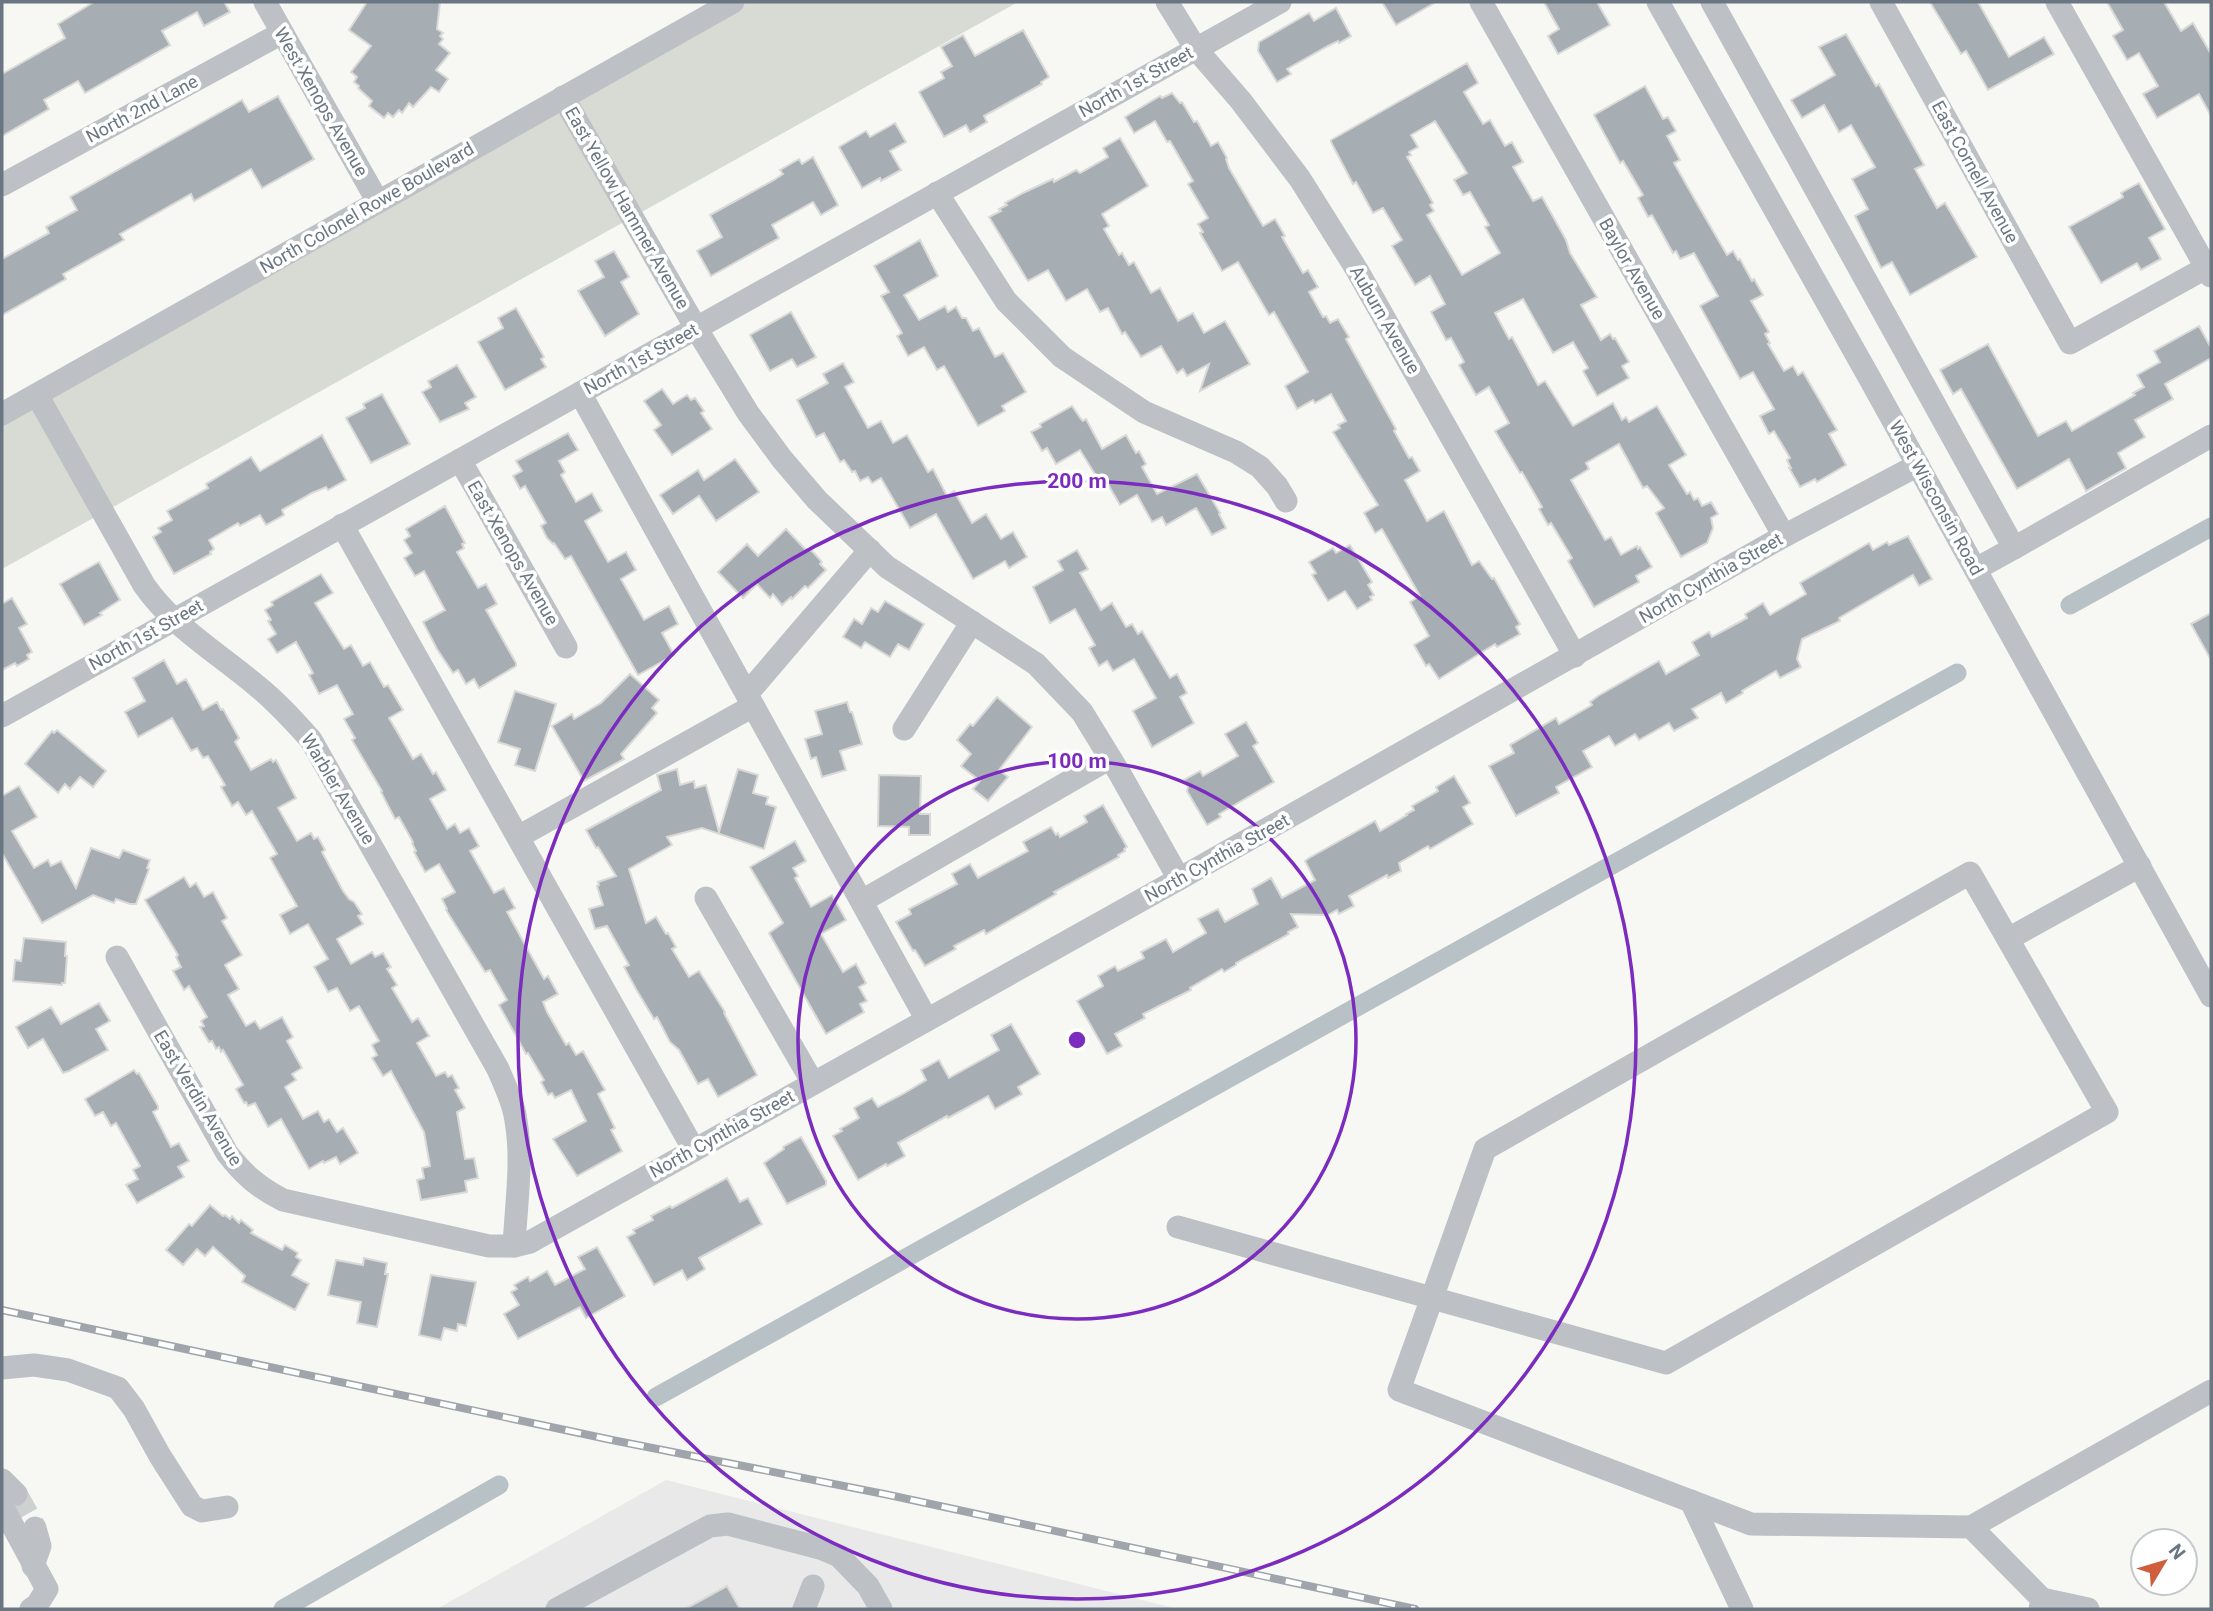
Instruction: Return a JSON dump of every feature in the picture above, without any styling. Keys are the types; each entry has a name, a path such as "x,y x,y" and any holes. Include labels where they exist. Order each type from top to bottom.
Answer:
{"street":[{"name":"West Xenops Avenue","path":"265,2 378,202"},
{"name":"North Colonel Rowe Boulevard","path":"2,414 733,2"},
{"name":"Auburn Avenue","path":"1167,2 1196,49 1241,101 1300,179 1357,270 1575,656"},
{"name":"North 1st Street","path":"2,716 1280,2"},
{"name":"Baylor Avenue","path":"1481,2 1784,536"},
{"name":"West Wisconsin Road","path":"1658,2 1976,569 2211,996"},
{"path":"1712,2 2014,548"},
{"name":"East Cornell Avenue","path":"1881,2 2070,343 2210,270"},
{"path":"2057,2 2210,270"},
{"name":"North 2nd Lane","path":"2,185 282,33"},
{"name":"East Yellow Hammer Avenue","path":"563,97 696,328 748,413 782,459 817,500 887,567 1036,664 1083,712 1180,880"},
{"path":"937,193 1006,301 1062,357 1144,412 1236,452 1260,467 1286,501"},
{"path":"580,393 927,1020"},
{"name":"Warbler Avenue","path":"37,395 156,602 173,620 276,702 311,740 498,1069 510,1096 516,1120 518,1154 514,1245"},
{"path":"1976,569 2211,436"},
{"name":"East Xenops Avenue","path":"460,460 566,646"},
{"name":"North Cynthia Street","path":"514,1245 542,1236 1180,880 1784,536 1918,466"},
{"path":"342,525 694,1150"},
{"path":"518,837 750,700 870,550"},
{"path":"904,729 972,622"},
{"path":"862,901 1111,758"},
{"path":"2008,939 2140,866"},
{"path":"1178,1227 1432,1298 1666,1363 2106,1111 1970,873 1485,1149 1432,1298 1399,1390 1751,1524 1971,1527 2211,1391"},
{"path":"706,898 813,1083"},
{"name":"East Verdin Avenue","path":"117,957 227,1153 244,1175 265,1191 283,1200 489,1246 514,1245"},
{"path":"2,1368 34,1365 68,1370 118,1388 134,1409 160,1457 192,1506 202,1511 227,1507"},
{"path":"7,1493 33,1566 58,1609"},
{"path":"1691,1501 1742,1609"},
{"path":"557,1609 710,1526 728,1524 820,1548 839,1556 868,1586 881,1609"},
{"path":"1971,1527 2041,1604 2088,1609"},
{"path":"33,1566 40,1546 35,1528"},
{"path":"804,1609 813,1586"},
{"path":"31,1609 37,1605 47,1589"}],"shaded area":[{"path":"747,2 1018,2 2,569 2,417"},
{"path":"666,1480 1178,1609 437,1609"}],"building":[{"path":"94,2 224,2 230,12 204,26 197,12 162,31 170,45 85,93 78,81 44,100 49,109 2,136 2,74 65,38 58,24"},
{"path":"367,2 440,2 437,29 443,33 440,36 443,39 439,44 450,53 436,70 448,79 439,92 431,87 413,107 409,103 402,113 399,110 393,117 388,113 384,118 369,106 372,101 358,88 354,82 357,77 351,72 371,46 349,30"},
{"path":"1382,2 1436,2 1396,25"},
{"path":"1544,2 1597,2 1610,25 1558,54 1548,36 1559,29"},
{"path":"1930,2 1978,2 2009,57 2044,37 2054,54 1988,90 1966,51 1961,54"},
{"path":"2107,2 2164,2 2181,31 2193,23 2211,54 2211,116 2199,94 2157,118 2143,94 2158,86 2139,53 2127,60 2113,36 2123,30"},
{"path":"1336,8 1351,36 1287,69 1291,74 1277,82 1258,51 1259,42 1309,13 1314,21"},
{"path":"1023,30 1049,77 1041,82 1042,84 984,116 987,122 970,132 966,125 944,137 919,92 944,78 941,72 952,66 941,47 963,35 975,56"},
{"path":"1846,34 1876,86 1879,84 1924,165 1915,169 1937,208 1945,203 1977,257 1910,295 1892,262 1881,268 1855,216 1868,209 1852,179 1875,167 1851,125 1839,132 1824,105 1802,118 1791,100 1835,75 1819,47"},
{"path":"1467,63 1478,83 1464,92 1483,124 1490,120 1505,146 1512,142 1523,162 1513,167 1533,201 1542,197 1566,240 1570,253 1597,297 1581,305 1601,340 1610,334 1615,338 1629,362 1622,366 1629,378 1597,396 1583,371 1588,368 1573,342 1553,353 1523,299 1495,313 1509,339 1512,337 1538,385 1545,381 1573,426 1613,403 1622,420 1626,417 1629,422 1657,406 1686,455 1669,465 1687,494 1690,492 1694,500 1698,498 1702,506 1711,502 1718,514 1711,518 1713,528 1707,543 1681,557 1656,513 1664,508 1647,486 1643,488 1619,444 1586,463 1589,469 1571,480 1605,540 1611,537 1621,555 1640,547 1652,567 1636,576 1639,582 1594,607 1568,561 1572,558 1551,523 1548,525 1539,509 1542,507 1495,431 1509,423 1489,387 1476,395 1459,365 1464,362 1451,338 1446,340 1431,312 1445,304 1430,276 1415,285 1392,246 1402,240 1383,208 1373,213 1356,182 1353,184 1331,140","holes":["1435,121 1467,173 1454,180 1463,195 1470,192 1489,225 1485,227 1500,253 1462,275 1427,215 1434,211 1430,205 1433,203 1407,157 1411,155 1409,152 1418,147 1411,135"]},
{"path":"1645,86 1663,119 1668,117 1676,131 1667,136 1680,160 1674,163 1727,255 1733,251 1763,295 1751,301 1769,332 1765,334 1770,343 1768,344 1784,371 1793,366 1798,375 1803,372 1837,430 1829,434 1846,465 1817,482 1815,479 1800,487 1789,468 1787,460 1790,458 1774,431 1769,434 1760,416 1774,409 1753,372 1740,379 1700,306 1718,296 1694,253 1680,259 1676,251 1673,253 1652,215 1648,217 1638,198 1643,195 1623,161 1620,163 1594,115"},
{"path":"1172,93 1182,102 1194,122 1197,121 1211,146 1218,142 1229,168 1263,226 1275,219 1303,273 1308,270 1318,287 1309,292 1323,317 1326,316 1330,323 1338,319 1349,337 1346,339 1396,429 1394,431 1409,458 1412,457 1420,471 1405,480 1427,521 1444,511 1472,565 1479,561 1492,579 1494,578 1520,624 1516,627 1520,634 1497,647 1495,644 1439,679 1429,664 1426,666 1414,645 1429,636 1410,602 1420,596 1382,529 1375,533 1364,513 1378,505 1333,432 1340,428 1338,425 1346,421 1331,394 1297,409 1285,386 1308,372 1274,312 1269,315 1238,262 1222,271 1200,233 1203,232 1198,224 1208,218 1188,184 1193,181 1155,121 1134,133 1125,117 1160,96 1162,98"},
{"path":"278,96 314,159 262,188 251,169 194,201 191,194 120,234 124,240 63,274 66,279 2,315 2,259 49,233 46,227 77,210 70,197 242,100 249,112"},
{"path":"895,123 906,142 890,151 901,170 862,188 839,147 866,131 870,137"},
{"path":"1120,138 1148,186 1102,214 1109,226 1104,229 1119,255 1122,253 1129,265 1134,262 1151,293 1160,288 1178,321 1193,313 1204,333 1225,321 1250,364 1200,391 1209,364 1187,376 1183,369 1177,373 1161,346 1141,357 1125,332 1122,334 1108,308 1100,312 1087,289 1066,301 1048,270 1028,281 989,217 1001,211 999,209 1007,205 1005,203 1023,193 1053,179 1054,182 1076,170 1080,173 1108,157 1103,148"},
{"path":"813,157 838,205 821,215 813,202 772,225 779,238 711,276 697,251 722,237 710,215 774,180 783,174 780,170 799,159 802,164"},
{"path":"2139,183 2165,229 2149,238 2161,259 2141,270 2137,263 2101,283 2069,227 2123,197 2121,193"},
{"path":"920,240 938,276 904,295 919,320 945,306 948,312 956,307 973,331 979,328 995,357 1003,353 1026,392 1002,406 1005,411 978,426 944,366 937,370 924,347 908,356 897,336 902,333 881,296 889,292 874,266"},
{"path":"614,251 629,277 621,282 639,314 605,336 578,291 604,277 595,261"},
{"path":"516,308 544,357 541,359 546,367 505,390 478,342 503,328 498,318"},
{"path":"791,312 816,357 797,367 792,359 770,371 750,335"},
{"path":"2199,326 2211,348 2211,358 2165,384 2173,399 2135,420 2145,437 2118,453 2126,468 2086,491 2069,459 2017,489 1961,389 1953,394 1940,370 1988,344 2038,436 2066,421 2072,431 2135,395 2133,393 2144,387 2137,375 2160,362 2154,351"},
{"path":"843,363 854,382 845,387 868,428 881,421 893,443 907,435 928,472 933,469 947,496 954,491 972,523 986,514 1001,539 1013,532 1027,557 1009,568 1005,561 973,579 936,514 910,528 881,478 872,483 868,477 860,481 844,460 840,462 824,433 816,437 797,400 828,383 823,374"},
{"path":"457,365 476,397 465,403 469,409 440,422 422,392 431,387 428,381"},
{"path":"662,389 673,404 687,395 691,400 695,398 712,429 672,455 654,430 661,425 644,401"},
{"path":"382,394 410,444 371,463 346,418 365,408 363,404"},
{"path":"1072,406 1083,421 1086,419 1102,449 1126,435 1146,464 1142,467 1157,494 1197,474 1226,528 1212,535 1196,508 1166,525 1162,517 1152,522 1137,495 1120,505 1106,481 1101,484 1080,450 1056,464 1047,448 1042,451 1031,432"},
{"path":"568,433 578,450 559,461 565,472 561,475 576,502 592,493 602,511 585,521 608,562 626,552 636,570 621,579 644,620 669,606 678,624 662,633 674,655 638,675 571,556 565,559 547,538 541,526 546,523 525,486 520,489 513,476 522,471 516,461"},
{"path":"322,435 346,480 328,490 326,487 312,493 282,510 284,515 266,525 260,515 240,526 238,523 209,540 214,549 211,554 174,574 153,537 161,532 158,528 172,520 167,511 208,488 206,484 251,457 260,471"},
{"path":"735,459 759,492 716,521 699,496 673,514 660,495 698,470 704,480"},
{"path":"445,506 465,543 462,544 464,548 457,552 478,588 486,584 497,604 486,610 516,663 516,666 479,688 474,679 466,684 458,670 453,673 437,649 423,622 445,610 424,571 415,576 404,558 412,553 404,540 410,536 406,529"},
{"path":"786,529 805,549 812,551 826,570 808,588 805,586 782,605 773,594 770,598 757,584 743,598 718,572 747,544 758,556"},
{"path":"1908,536 1932,579 1919,586 1913,575 1839,618 1840,621 1802,639 1797,659 1801,667 1780,678 1776,671 1726,703 1721,693 1692,709 1698,718 1674,731 1669,723 1639,740 1635,734 1615,746 1609,736 1583,751 1592,767 1556,787 1559,793 1516,816 1489,766 1514,753 1510,745 1556,718 1559,724 1592,705 1590,702 1598,696 1659,661 1666,674 1699,655 1692,642 1709,632 1712,637 1747,618 1745,614 1763,603 1770,615 1806,594 1800,583 1869,543 1873,550 1887,542 1889,545"},
{"path":"1350,545 1372,582 1368,585 1374,595 1370,597 1372,600 1357,609 1345,591 1328,601 1312,575 1316,573 1309,562 1333,548 1336,553"},
{"path":"1077,550 1088,569 1080,573 1101,610 1112,603 1126,627 1132,624 1138,634 1142,631 1170,678 1177,674 1187,693 1180,697 1194,723 1152,747 1133,711 1156,698 1134,659 1113,671 1107,661 1099,666 1089,648 1095,645 1075,609 1050,623 1033,587 1063,570 1058,561"},
{"path":"99,562 120,600 84,625 60,584"},
{"path":"321,574 333,593 315,603 344,649 351,645 363,666 370,662 384,687 388,685 403,710 389,718 413,759 421,754 446,790 430,799 447,829 455,824 460,833 469,828 479,846 470,851 494,893 504,888 515,908 507,912 544,979 548,976 558,994 543,1002 547,1012 566,1045 569,1043 576,1055 583,1051 605,1090 598,1094 615,1128 611,1130 622,1151 577,1176 553,1139 586,1121 571,1090 555,1098 552,1093 548,1095 541,1082 544,1080 499,1005 507,1000 490,970 485,972 446,910 442,899 455,892 439,864 425,872 414,852 413,842 399,817 395,819 352,740 355,738 344,719 353,714 337,685 319,694 309,675 313,673 296,642 277,653 268,639 276,634 265,610 273,605 271,602"},
{"path":"12,598 27,624 19,628 32,652 27,655 29,659 2,670 2,604"},
{"path":"885,601 924,624 909,650 898,644 890,657 865,642 861,648 843,637 854,619 862,624 871,608 878,612"},
{"path":"2211,613 2211,660 2191,624"},
{"path":"164,660 177,684 186,679 203,710 217,702 221,710 223,709 239,738 235,742 251,770 271,759 273,762 276,760 296,798 278,808 297,841 311,833 314,839 318,837 325,850 322,852 343,891 362,914 358,916 363,924 337,939 351,964 372,952 375,957 383,953 391,967 387,969 397,985 392,988 412,1022 418,1018 429,1036 417,1043 436,1076 445,1072 448,1077 452,1075 459,1088 455,1090 465,1108 457,1112 465,1159 474,1158 478,1178 465,1181 467,1192 421,1200 417,1180 424,1178 422,1168 430,1166 424,1132 391,1071 383,1076 372,1058 377,1055 372,1045 379,1041 359,1006 350,1011 337,988 328,992 314,967 328,959 308,924 290,934 280,915 297,906 270,858 277,854 252,811 246,815 238,802 232,806 221,787 225,785 208,756 203,758 197,748 191,751 172,718 138,737 125,712 145,701 133,678"},
{"path":"630,674 659,700 652,708 657,713 621,754 624,759 584,781 552,726 572,714 574,719 601,703"},
{"path":"515,691 556,704 535,771 515,765 520,749 498,742"},
{"path":"997,697 1032,727 999,770 1008,777 988,801 973,789 980,781 961,766 971,754 957,740 970,724 973,726"},
{"path":"847,702 862,744 840,751 846,770 822,777 816,757 811,759 805,739 822,734 815,711"},
{"path":"1246,722 1258,743 1253,746 1274,782 1219,814 1221,817 1207,825 1187,791 1184,780 1200,771 1203,776 1238,756 1225,734"},
{"path":"57,730 106,771 93,787 80,777 70,789 65,784 58,793 25,764 52,731 54,733"},
{"path":"677,769 680,785 694,781 695,788 706,785 719,832 738,769 758,775 753,793 768,797 766,804 776,807 764,849 702,828 667,837 672,845 629,869 646,923 656,917 676,947 672,949 689,977 699,971 725,1012 757,1075 718,1097 708,1079 698,1084 679,1050 670,1042 657,1017 654,1019 636,989 624,967 629,965 607,926 595,929 589,909 603,905 598,882 616,876 586,830 661,790 657,775"},
{"path":"879,775 921,776 920,814 930,814 930,835 909,835 909,827 878,826"},
{"path":"1454,776 1470,803 1463,807 1473,824 1399,863 1401,871 1388,878 1387,875 1349,896 1354,906 1339,914 1337,910 1328,915 1291,914 1298,927 1288,932 1289,934 1143,1014 1145,1018 1115,1034 1122,1046 1107,1054 1077,1001 1103,986 1098,976 1115,966 1118,971 1144,958 1141,952 1166,939 1173,952 1206,933 1198,919 1218,909 1225,922 1258,904 1252,889 1271,878 1282,898 1315,880 1305,861 1309,858 1375,821 1380,831 1414,810 1412,806 1438,791 1436,787"},
{"path":"19,786 37,817 12,831 34,868 48,860 51,866 61,861 76,888 91,848 119,858 123,850 150,860 136,904 116,899 114,903 93,895 42,923 2,853 2,796"},
{"path":"1103,805 1127,847 1119,857 1054,892 1056,894 986,934 984,930 954,946 956,949 925,966 896,922 911,914 909,909 957,884 952,874 970,864 978,878 1028,851 1023,842 1051,827 1060,837 1087,822 1084,816"},
{"path":"795,841 806,861 793,868 798,876 795,878 811,907 832,895 846,920 821,934 843,972 856,964 866,983 859,987 867,1001 860,1004 864,1012 826,1034 769,933 783,923 750,867"},
{"path":"184,877 190,887 196,883 204,897 213,892 227,918 222,921 242,955 225,965 239,989 228,995 246,1026 255,1021 260,1029 282,1017 293,1037 287,1041 302,1068 292,1074 296,1080 285,1087 303,1119 318,1111 324,1122 329,1119 337,1132 343,1128 358,1153 340,1164 336,1157 309,1169 281,1119 268,1127 255,1103 248,1106 244,1103 236,1089 243,1085 223,1050 221,1052 212,1041 209,1042 200,1027 204,1026 201,1021 207,1017 189,986 184,990 173,971 181,967 176,957 178,955 145,900"},
{"path":"24,938 66,942 65,983 62,985 13,981 15,960 21,961"},
{"path":"99,1003 110,1021 96,1029 108,1050 63,1073 43,1039 28,1048 16,1027 51,1007 61,1024"},
{"path":"1011,1024 1040,1074 1018,1087 1022,1094 995,1109 988,1096 948,1118 947,1116 898,1143 905,1156 858,1180 833,1136 859,1118 854,1108 872,1098 878,1107 903,1094 926,1080 921,1070 939,1060 949,1078 999,1050 991,1035"},
{"path":"134,1070 139,1073 158,1106 153,1112 171,1147 179,1143 189,1161 178,1167 184,1177 137,1203 126,1185 138,1179 133,1170 140,1166 116,1123 111,1126 103,1112 95,1116 85,1099"},
{"path":"801,1137 826,1185 787,1204 764,1163 784,1149 783,1147"},
{"path":"727,1178 740,1202 748,1198 762,1224 699,1258 705,1269 687,1280 682,1270 654,1285 627,1237 635,1233 633,1230 653,1220 651,1216 670,1206 672,1208"},
{"path":"210,1205 223,1216 230,1219 232,1216 239,1223 241,1220 253,1230 251,1233 282,1250 285,1245 298,1253 296,1257 301,1260 292,1275 309,1284 295,1310 242,1282 245,1276 213,1247 205,1256 197,1249 183,1265 166,1250"},
{"path":"597,1247 625,1296 586,1318 580,1307 518,1339 504,1314 519,1305 511,1292 517,1289 514,1285 528,1277 530,1281 547,1271 555,1285 585,1269 578,1257"},
{"path":"364,1258 387,1263 385,1274 388,1274 377,1327 357,1323 361,1302 328,1295 336,1260 363,1265"},
{"path":"431,1275 476,1282 466,1326 458,1324 457,1331 444,1328 441,1340 419,1335"},
{"path":"727,1586 740,1609 685,1609"}],"waterway":[{"path":"2070,605 2211,527"},
{"path":"656,1397 1957,673"},
{"path":"283,1609 499,1485"}],"tunnel":[{"path":"16,1494 35,1528"}],"railway":[{"path":"2,1310 612,1440 889,1495 1415,1609"}]}
